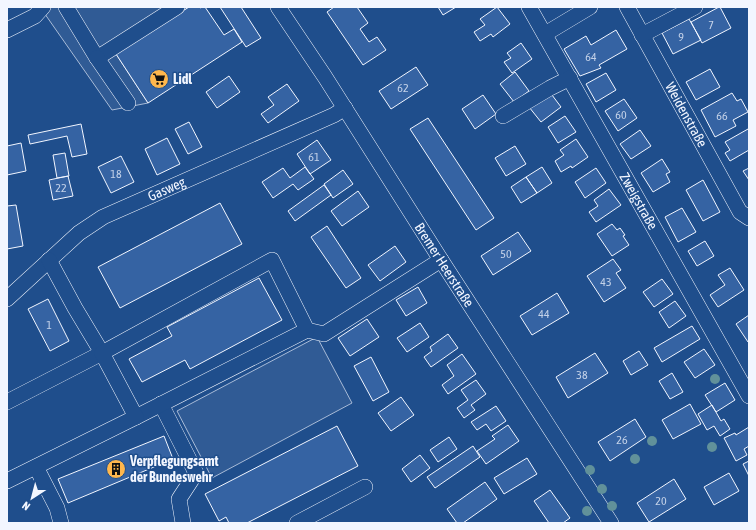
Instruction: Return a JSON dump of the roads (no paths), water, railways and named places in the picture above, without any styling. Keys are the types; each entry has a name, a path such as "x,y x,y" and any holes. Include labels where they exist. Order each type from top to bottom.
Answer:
{"street":[{"path":"7,30 35,16 43,7"},
{"path":"66,7 128,103"},
{"path":"98,58 177,7"},
{"name":"Bremer Heerstraße","path":"278,7 345,108 441,260 611,523"},
{"name":"Zweigstraße","path":"529,7 749,396"},
{"path":"545,34 590,7"},
{"name":"Weidenstraße","path":"627,7 740,212 749,218"},
{"path":"642,35 695,7"},
{"path":"503,116 570,78"},
{"name":"Gasweg","path":"7,299 79,232 103,217 334,115 345,108"},
{"path":"49,260 102,353 136,417"},
{"path":"7,402 102,353 272,260 307,330"},
{"path":"7,481 307,330 324,334 441,260"},
{"path":"161,404 196,473 179,499 183,523"},
{"path":"36,466 57,508 61,523"},
{"path":"297,523 365,487"}],"place":[{"name":"Lidl","path":"159,79"},
{"name":"Verpflegungsamt der Bundeswehr","path":"116,469"}]}
